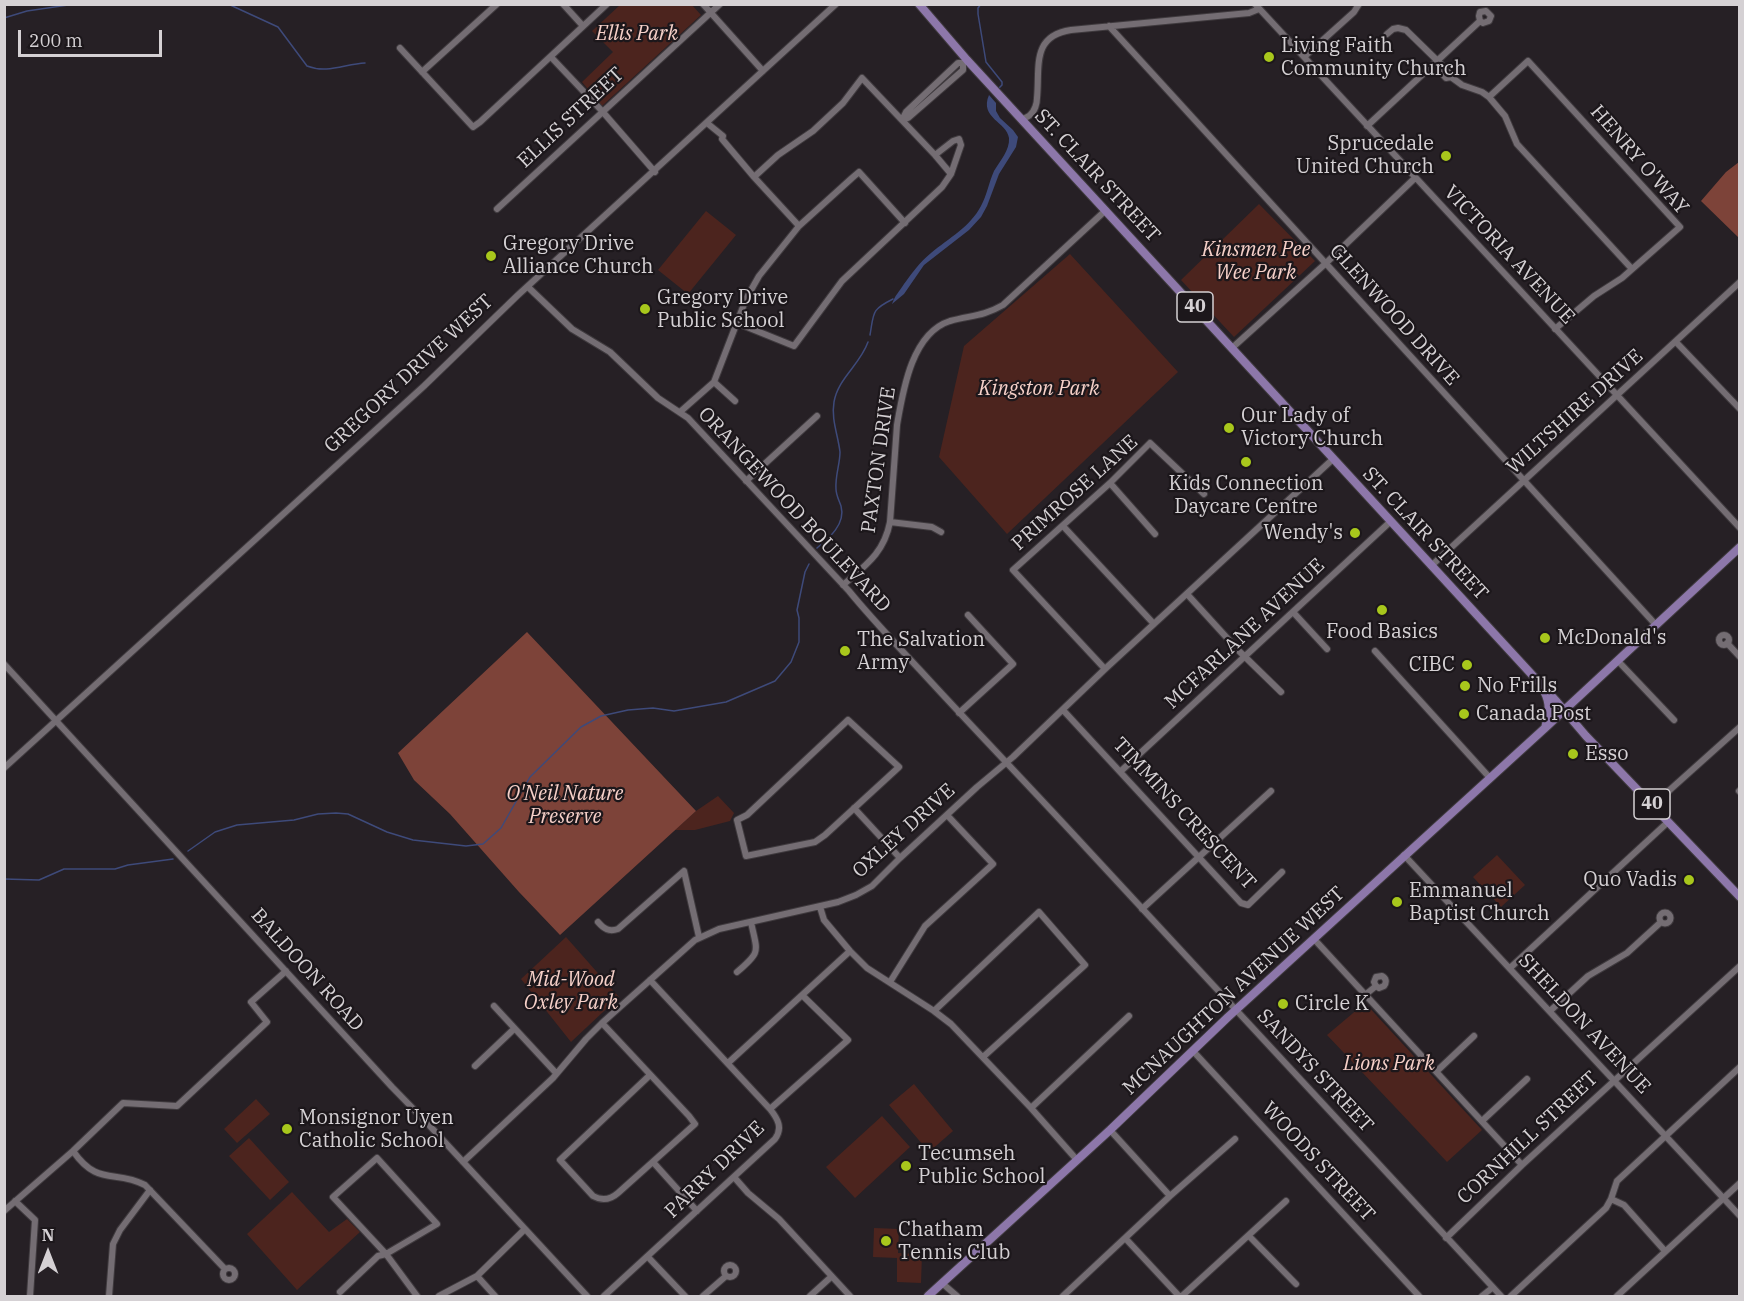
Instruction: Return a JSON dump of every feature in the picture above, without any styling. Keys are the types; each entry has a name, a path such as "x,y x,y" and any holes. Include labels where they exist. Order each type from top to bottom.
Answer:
{"main road":[{"name":"ST. CLAIR STREET","path":"919,4 964,64 996,91 1563,711 1740,897"},
{"name":"MCNAUGHTON AVENUE WEST","path":"928,1296 1740,547"},
{"path":"1540,684 1550,706 1545,728"}],"street":[{"path":"422,72 497,4"},
{"path":"563,4 583,26"},
{"path":"400,48 473,127 607,4"},
{"path":"703,4 763,71"},
{"name":"ELLIS STREET","path":"497,209 720,4"},
{"name":"GREGORY DRIVE WEST","path":"4,768 416,393 836,4"},
{"path":"1304,57 1354,12 1359,4"},
{"path":"1022,119 1030,115 1036,105 1039,56 1047,40 1052,36 1064,31 1249,13 1257,7"},
{"name":"VICTORIA AVENUE","path":"1257,7 1740,528"},
{"path":"1367,126 1480,21"},
{"name":"GLENWOOD DRIVE","path":"1109,26 1656,626"},
{"path":"1387,34 1393,29 1403,28 1436,61 1440,62 1458,83 1489,97 1505,116 1517,144 1632,269"},
{"path":"551,57 655,172"},
{"name":"HENRY O'WAY","path":"1489,97 1528,61 1680,227 1617,282 1594,296 1555,329"},
{"path":"902,120 906,112 958,63 964,64"},
{"path":"754,177 778,155 811,133 841,105 862,78 951,174"},
{"path":"707,123 723,136 722,139 754,177 799,226"},
{"path":"737,323 794,346 842,281 942,187 951,174 961,145 959,139 935,155"},
{"path":"680,412 714,381 746,299 759,276 799,226 859,172 905,223"},
{"path":"1232,348 1415,178"},
{"name":"PAXTON DRIVE","path":"843,585 872,560 888,536 897,425 912,365 924,339 934,330 949,322 989,313 1003,305 1106,210"},
{"name":"WILTSHIRE DRIVE","path":"1431,566 1740,282"},
{"name":"ORANGEWOOD BOULEVARD","path":"528,287 572,328 610,352 653,394 688,418 1006,763"},
{"path":"1676,342 1740,409"},
{"path":"714,381 735,401"},
{"path":"746,481 817,416"},
{"name":"PRIMROSE LANE","path":"1105,669 1013,570 1110,483 1150,443 1204,494"},
{"name":"OXLEY DRIVE","path":"463,1162 553,1078 602,1023 690,943 719,929 820,907 856,895 873,886 900,858 1006,763 1333,459"},
{"path":"1110,483 1155,534"},
{"name":"MCFARLANE AVENUE","path":"1121,771 1391,521"},
{"path":"890,522 932,527 940,531"},
{"path":"1063,526 1154,624"},
{"path":"1187,594 1281,692"},
{"path":"1293,612 1327,649"},
{"path":"959,713 1012,664 968,615"},
{"path":"1727,643 1740,657"},
{"path":"1375,651 1490,778"},
{"path":"1618,661 1674,720"},
{"name":"BALDOON ROAD","path":"4,664 587,1296"},
{"name":"TIMMINS CRESCENT","path":"1063,710 1241,903 1248,905 1282,872"},
{"path":"848,720 899,768 854,808 815,842 746,856 737,820 747,814 848,720"},
{"path":"1653,805 1740,727"},
{"name":"SANDYS STREET","path":"1006,763 1501,1296"},
{"path":"1142,909 1271,791"},
{"path":"854,808 900,858"},
{"path":"890,982 925,926 993,864 947,815"},
{"path":"1510,968 1668,822"},
{"name":"SHELDON AVENUE","path":"1404,855 1740,1216"},
{"path":"598,922 606,930 618,929 684,871 699,937"},
{"path":"820,907 824,920 867,968 951,1024 1077,1160"},
{"path":"934,1011 1039,912 1085,964 983,1057"},
{"path":"737,972 752,959 757,950 751,922"},
{"path":"1550,1011 1588,976 1627,953 1661,922"},
{"path":"1314,939 1522,1165"},
{"path":"728,1063 850,951"},
{"name":"CORNHILL STREET","path":"1446,1238 1522,1165 1740,966"},
{"path":"4,1211 123,1103 177,1106 267,1022 251,1002 286,971"},
{"name":"PARRY DRIVE","path":"604,1296 777,1136 779,1123 770,1109 650,980"},
{"path":"1365,995 1376,986"},
{"path":"770,1109 848,1040 802,995"},
{"path":"494,1006 556,1073"},
{"path":"1031,1108 1129,1016"},
{"path":"602,1023 650,1075 695,1124 613,1198 599,1199 593,1196 560,1160 650,1075"},
{"path":"475,1066 514,1029"},
{"path":"1437,1071 1474,1036"},
{"name":"WOODS STREET","path":"1193,1050 1419,1296"},
{"path":"1511,1296 1606,1208 1617,1180 1740,1067"},
{"path":"1482,1121 1527,1079"},
{"path":"1110,1130 1170,1196"},
{"path":"1066,1296 1170,1196 1235,1139"},
{"path":"72,1151 92,1171 137,1181 150,1190 225,1269"},
{"path":"340,1292 378,1256 386,1254 437,1224 377,1158 333,1197 386,1254 417,1296"},
{"path":"653,1162 697,1211"},
{"path":"734,1177 748,1193 779,1219 850,1296"},
{"path":"1617,1296 1740,1183"},
{"path":"109,1296 113,1244 120,1230 150,1190"},
{"path":"1611,1199 1624,1205 1665,1251"},
{"path":"15,1201 35,1220 30,1296"},
{"path":"1126,1239 1180,1296 1286,1201"},
{"path":"439,1296 477,1276 525,1229"},
{"path":"1249,1236 1296,1284"},
{"path":"648,1257 685,1296"},
{"path":"477,1276 495,1296"},
{"path":"703,1296 726,1276"},
{"path":"810,1296 831,1277"},
{"path":"942,1284 957,1296"},
{"path":"1482,1296 1492,1287"}],"green space":[{"name":"Ellis Park","path":"620,5 692,5 701,15 602,106 582,82 613,52 592,31"},
{"path":"1739,162 1739,238 1701,201 1726,172"},
{"name":"Kinsmen Pee Wee Park","path":"1259,204 1315,261 1234,337 1181,280"},
{"path":"706,211 736,235 688,294 658,270"},
{"name":"Kingston Park","path":"1070,254 1178,372 1007,534 939,457 964,346"},
{"name":"O'Neil Nature Preserve","path":"527,632 696,811 560,935 450,814 414,780 398,753"},
{"path":"718,796 734,813 730,821 695,830 675,830 696,811"},
{"path":"1497,855 1525,885 1501,907 1473,877"},
{"name":"Mid-Wood Oxley Park","path":"566,937 619,997 571,1042 521,979"},
{"name":"Lions Park","path":"1365,1003 1482,1130 1447,1162 1327,1035"},
{"path":"914,1084 953,1131 929,1152 889,1105"},
{"path":"256,1099 270,1114 237,1143 224,1129"},
{"path":"882,1116 910,1147 855,1198 826,1167"},
{"path":"249,1138 289,1182 270,1200 229,1156"},
{"path":"292,1192 329,1232 347,1219 360,1232 297,1290 247,1234"},
{"path":"874,1228 899,1229 898,1253 922,1254 921,1283 897,1282 897,1258 873,1257"}],"water":[{"path":"989,95 996,103 996,111 1000,118 1018,137 1016,147 999,174 981,217 969,230 924,265 904,294 892,304 920,264 965,226 983,202 994,171 1009,142 1004,128 990,114 987,103"}],"waterway":[{"path":"4,18 27,11 75,4"},
{"path":"228,4 278,27 307,66 329,69 365,63"},
{"path":"981,4 978,14 986,62 1002,82 999,88"},
{"path":"870,335 875,312 893,299"},
{"path":"817,548 839,525 842,513 836,491 840,452 833,408 836,393 868,342"},
{"path":"188,851 215,832 237,825 294,820 318,814 336,813 348,814 387,832 413,840 466,846 483,844 501,828 530,777 581,727 601,716 628,710 653,708 674,711 726,702 775,681 791,662 799,642 797,610 805,572 809,564"},
{"path":"4,879 39,880 64,869 115,869 173,859"}],"place":[{"name":"Living Faith Community Church","path":"1269,57"},
{"name":"Sprucedale United Church","path":"1446,156"},
{"name":"Gregory Drive Alliance Church","path":"491,256"},
{"name":"Gregory Drive Public School","path":"645,309"},
{"name":"Our Lady of Victory Church","path":"1229,428"},
{"name":"Kids Connection Daycare Centre","path":"1246,462"},
{"name":"Wendy's","path":"1355,533"},
{"name":"Food Basics","path":"1382,610"},
{"name":"McDonald's","path":"1545,638"},
{"name":"The Salvation Army","path":"845,651"},
{"name":"CIBC","path":"1467,665"},
{"name":"No Frills","path":"1465,686"},
{"name":"Canada Post","path":"1464,714"},
{"name":"Esso","path":"1573,754"},
{"name":"Quo Vadis","path":"1689,880"},
{"name":"Emmanuel Baptist Church","path":"1397,902"},
{"name":"Circle K","path":"1283,1004"},
{"name":"Monsignor Uyen Catholic School","path":"287,1129"},
{"name":"Tecumseh Public School","path":"906,1166"},
{"name":"Chatham Tennis Club","path":"886,1241"}]}
